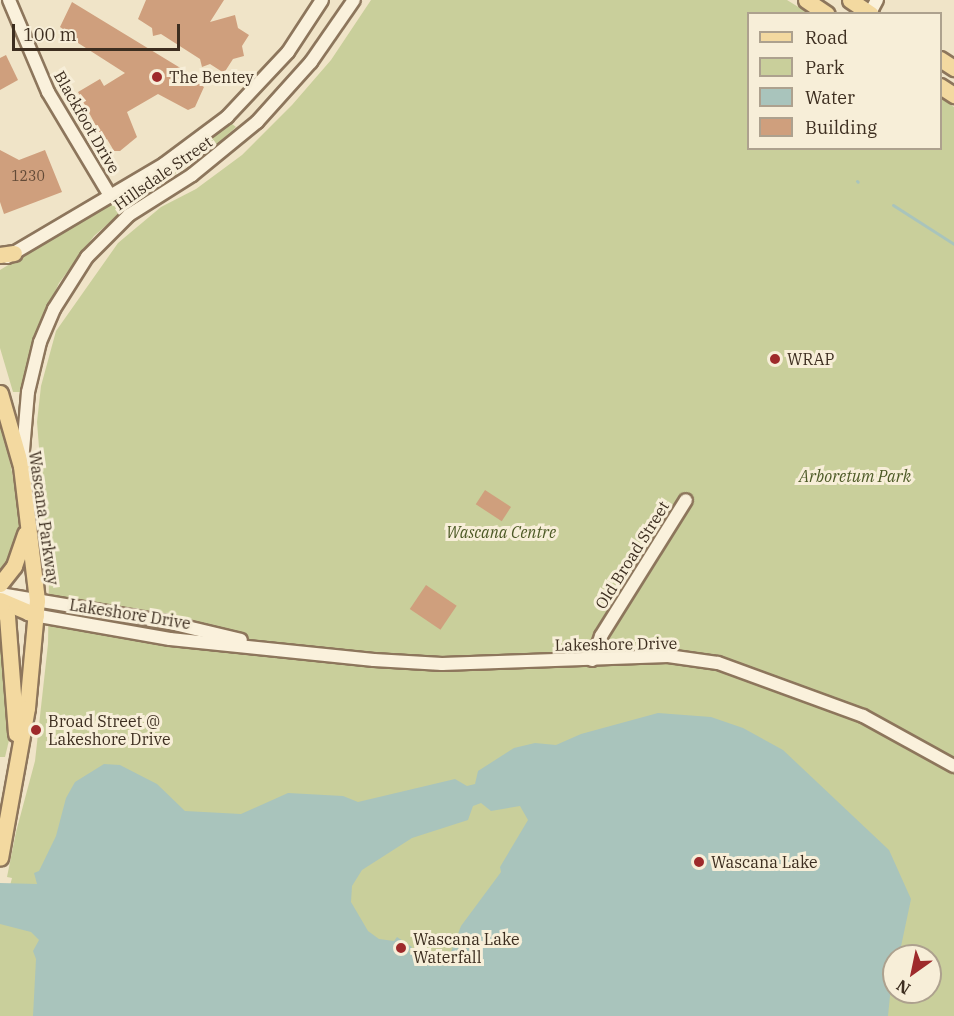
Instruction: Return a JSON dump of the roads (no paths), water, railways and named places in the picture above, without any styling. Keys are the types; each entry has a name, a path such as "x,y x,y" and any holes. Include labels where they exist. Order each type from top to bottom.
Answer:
{"main road":[{"path":"806,0 824,12"},
{"path":"850,0 868,12"},
{"name":"Wascana Parkway","path":"0,393 21,466 36,608 18,767"},
{"path":"0,584 20,554 27,519"},
{"path":"0,858 18,767 14,677 1,603 36,608"}],"street":[{"name":"Blackfoot Drive","path":"9,0 48,92 109,194"},
{"name":"Hillsdale Street","path":"0,262 7,254 164,164 227,117 288,52 322,0"},
{"name":"Hillsdale Street","path":"21,466 28,392 40,342 54,309 87,257 129,215 192,175 257,122 311,62 354,0"},
{"name":"Old Broad Street","path":"592,660 601,636 686,500"},
{"name":"Lakeshore Drive","path":"36,608 165,622 292,652 442,664 668,656 718,663 863,716 954,766"}],"water":[{"name":"Wascana Lake","path":"658,713 711,717 743,728 783,750 889,850 911,899 902,944 882,944 882,1004 889,1004 888,1016 33,1016 36,959 33,951 39,940 31,932 0,924 0,883 37,884 34,873 39,871 56,836 66,798 75,782 104,764 120,765 157,784 185,811 241,814 288,793 343,796 358,802 455,779 467,786 475,784 478,771 514,748 535,743 556,745 581,734","holes":["481,803 491,811 520,806 528,820 500,867 501,872 461,926 449,957 430,957 430,954 421,952 414,956 409,952 412,947 397,937 394,941 379,939 368,931 351,902 352,886 362,870 412,838 468,820 473,806"]}],"waterway":[{"path":"893,205 954,244"}],"place":[{"name":"The Bentey","path":"157,77"},
{"name":"WRAP","path":"775,359"},
{"name":"Broad Street @ Lakeshore Drive","path":"36,730"},
{"name":"Wascana Lake","path":"699,862"},
{"name":"Wascana Lake Waterfall","path":"401,948"}],"park label":[{"name":"Arboretum Park","path":"855,476"},
{"name":"Wascana Centre","path":"501,532"}]}
